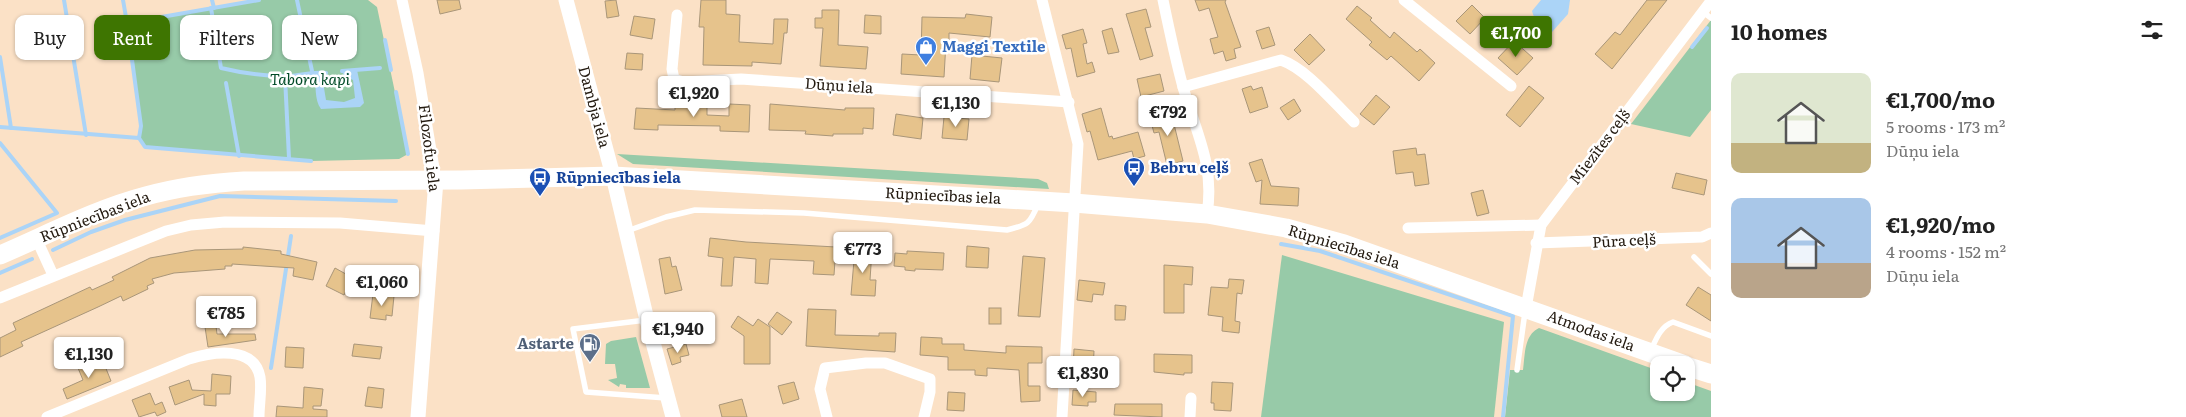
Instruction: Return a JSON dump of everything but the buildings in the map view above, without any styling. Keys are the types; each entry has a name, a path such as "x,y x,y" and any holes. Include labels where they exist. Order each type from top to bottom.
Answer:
{"main road":[{"name":"Rūpniecības iela","path":"0,255 91,216 145,196 213,183 244,180 436,180 613,176 1074,203 1207,214 1286,228 1344,244 1526,308"},
{"name":"Atmodas iela","path":"1526,308 1659,356"},
{"name":"Atmodas iela","path":"1695,368 1711,374"}],"street":[{"name":"Filozofu iela","path":"402,0 418,73 436,180 434,231 418,417"},
{"name":"Dambja iela","path":"566,0 613,176 647,320 673,417"},
{"path":"1042,0 1078,144 1062,417"},
{"path":"1163,0 1183,87 1208,163 1210,197 1207,214"},
{"path":"1404,0 1511,86"},
{"name":"Miezītes ceļš","path":"1526,308 1536,243 1541,225 1707,15 1711,1"},
{"name":"Dūņu iela","path":"677,15 672,69 674,79 683,82 740,79 1069,102"},
{"path":"1183,87 1281,60 1291,63 1301,71 1354,122"},
{"path":"0,298 166,231 191,225 224,222 340,223 434,231"},
{"path":"1408,228 1541,225"},
{"name":"Pūra ceļš","path":"1536,243 1702,236 1711,233"},
{"path":"37,240 53,275"},
{"path":"47,417 189,359 202,355 230,353 247,357 257,368 260,388 259,417"},
{"path":"827,417 820,389 825,368 866,363 885,363 908,372 924,375 930,379 930,392 924,417"},
{"path":"1190,417 1191,398"}],"lane":[{"path":"626,232 666,217 695,210 804,213 1007,230 1024,226 1031,221 1039,202"},
{"path":"1694,257 1711,274"},
{"path":"1518,370 1526,308"},
{"path":"647,320 573,329 586,392 668,398"},
{"path":"1650,353 1659,334 1667,324 1674,322 1711,336"}],"green space":[{"name":"Tabora kapi","path":"258,0 368,0 377,7 408,154 399,159 311,161 145,147 139,138 141,126 132,60 170,60 170,15"},
{"path":"1711,20 1711,110 1690,137 1631,124"},
{"path":"617,154 1038,179 1047,183 1049,189 633,164"},
{"path":"1282,255 1504,322 1494,417 1261,417"},
{"path":"1539,328 1650,368 1650,401 1695,401 1695,385 1711,391 1711,417 1505,417 1510,370 1523,370 1528,340 1534,331"},
{"path":"636,337 650,388 626,388 626,385 620,384 619,387 608,380 617,378 615,364 605,364 606,344 611,341"}],"water":[{"path":"1541,0 1570,0 1568,14 1552,32 1539,23 1533,15 1532,11"},
{"path":"357,70 364,103 360,107 321,109 316,96 315,72 326,73 327,79 323,82 326,100 344,102 355,98 353,80 344,76 342,71"}],"waterway":[{"path":"64,0 86,135"},
{"path":"123,0 126,15"},
{"path":"212,0 214,8"},
{"path":"0,127 139,138 141,126 127,23 259,0"},
{"path":"297,0 312,71"},
{"path":"211,8 221,68 275,76 326,73"},
{"path":"1692,47 1707,28"},
{"path":"385,40 391,70"},
{"path":"0,57 11,128"},
{"path":"342,71 380,68"},
{"path":"285,77 289,158"},
{"path":"226,83 239,156"},
{"path":"396,92 408,154"},
{"path":"139,138 145,147 311,161"},
{"path":"0,143 57,213 0,238"},
{"path":"53,250 91,232 125,220 220,196 396,201"},
{"path":"271,368 291,236"},
{"path":"1281,244 1320,251 1513,316 1503,417"},
{"path":"0,273 32,259"}],"place":[{"name":"Maggi Textile","path":"926,66"},
{"name":"Bebru ceļš","path":"1134,187"},
{"name":"Rūpniecības iela","path":"540,197"},
{"name":"Astarte","path":"590,363"}]}
